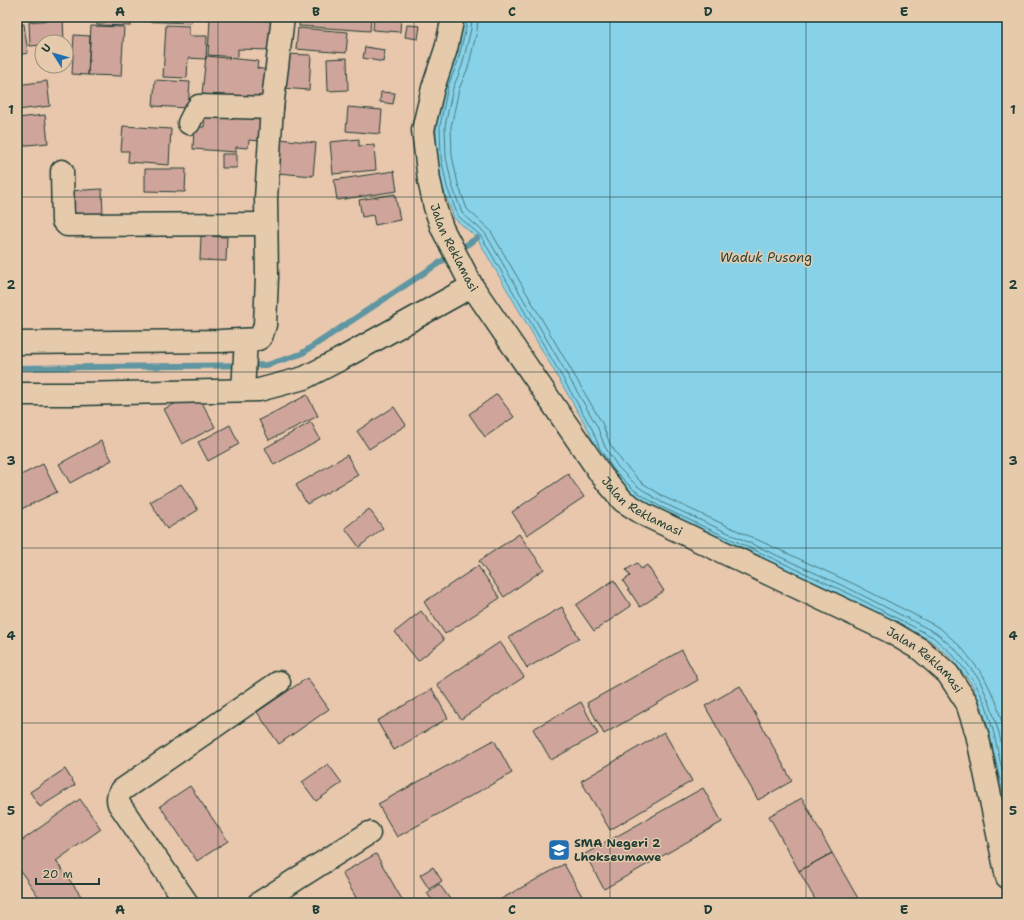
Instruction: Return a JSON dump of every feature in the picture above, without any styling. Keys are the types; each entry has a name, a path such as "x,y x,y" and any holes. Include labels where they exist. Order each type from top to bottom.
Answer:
{"street":[{"path":"17,343 220,341 246,344 262,337 265,325 267,277 266,198 272,108 283,17"},
{"name":"Jalan Reklamasi","path":"454,17 446,49 433,88 423,130 429,180 435,207 442,228 470,281 602,476 623,501 645,515 889,631 921,650 948,674 967,703 977,734 1007,877"},
{"path":"189,123 199,106 272,108"},
{"path":"62,171 63,221 67,225 266,224"},
{"path":"17,394 78,394 243,386 259,390 304,378 339,360 470,281"},
{"path":"243,386 246,344"},
{"path":"188,903 119,804 117,800 118,794 279,682"},
{"path":"259,903 369,833"}],"water":[{"name":"Waduk Pusong","path":"464,17 1007,17 1007,811 990,735 982,707 971,683 950,657 930,640 848,598 657,510 631,493 611,472 597,451 589,431 477,238 454,218 443,188 437,158 436,126 444,85 453,63"}],"building":[{"path":"97,17 131,17 131,26 97,25"},
{"path":"134,17 191,17 191,23 134,21"},
{"path":"299,17 371,17 370,31 299,26"},
{"path":"374,17 401,17 400,32 373,30"},
{"path":"210,18 271,21 270,50 238,49 238,57 208,55"},
{"path":"63,19 64,34 34,34 34,46 30,46 29,22"},
{"path":"24,24 28,53 17,55 17,25"},
{"path":"166,25 189,26 189,36 207,36 206,59 188,58 187,78 163,77"},
{"path":"407,25 420,26 418,39 405,37"},
{"path":"91,26 124,27 121,76 88,75"},
{"path":"298,28 348,32 346,53 296,49"},
{"path":"74,35 90,36 88,75 72,74 74,74"},
{"path":"365,47 385,50 383,62 363,58"},
{"path":"283,54 311,55 309,90 281,88"},
{"path":"206,56 258,61 257,68 267,70 264,100 202,94"},
{"path":"347,58 348,90 328,91 327,59"},
{"path":"155,80 190,82 188,108 153,106"},
{"path":"47,81 50,106 17,110 17,85"},
{"path":"381,92 395,93 393,104 380,102"},
{"path":"348,107 382,110 380,134 346,131"},
{"path":"45,115 48,143 17,146 17,118"},
{"path":"205,115 262,119 260,141 249,140 248,148 236,147 236,152 193,149 194,127 204,127"},
{"path":"123,126 171,129 169,165 128,162 129,151 121,151"},
{"path":"280,139 316,143 313,176 277,173"},
{"path":"359,139 359,146 374,145 376,170 333,174 330,142"},
{"path":"222,154 237,154 237,168 222,168"},
{"path":"145,169 186,169 185,192 145,191"},
{"path":"394,171 397,191 337,200 334,180"},
{"path":"102,189 103,217 68,218 67,191"},
{"path":"395,194 400,220 375,225 373,215 362,217 359,200"},
{"path":"201,236 227,237 226,261 200,260"},
{"path":"197,393 215,427 182,444 164,409"},
{"path":"497,394 514,417 485,437 469,414"},
{"path":"307,395 318,416 269,440 259,420"},
{"path":"394,407 406,425 369,449 357,431"},
{"path":"311,422 320,439 274,465 265,448"},
{"path":"230,425 239,444 208,461 198,442"},
{"path":"101,441 112,460 70,483 59,464"},
{"path":"347,455 358,475 307,504 296,485"},
{"path":"43,464 57,492 17,511 17,477"},
{"path":"568,474 584,497 527,535 512,512"},
{"path":"181,484 198,510 167,529 150,502"},
{"path":"369,509 383,528 359,547 345,528"},
{"path":"519,534 544,569 504,597 479,561"},
{"path":"637,563 641,569 647,565 664,591 640,607 623,581 630,576 626,570"},
{"path":"478,566 500,598 445,634 424,602"},
{"path":"614,580 631,606 594,631 576,605"},
{"path":"562,607 579,638 527,668 509,637"},
{"path":"421,611 444,640 418,661 395,632"},
{"path":"500,642 524,677 461,719 437,684"},
{"path":"682,650 698,680 604,734 587,703"},
{"path":"307,678 329,709 279,744 257,712"},
{"path":"740,686 792,781 758,800 705,706"},
{"path":"432,689 448,718 394,750 377,721"},
{"path":"581,702 598,734 551,760 533,729"},
{"path":"664,732 692,781 610,830 581,781"},
{"path":"494,740 512,773 397,837 378,804"},
{"path":"328,764 342,783 316,801 302,782"},
{"path":"65,769 75,785 40,807 30,792"},
{"path":"190,786 228,841 197,861 160,806"},
{"path":"703,788 722,822 604,889 585,854"},
{"path":"802,798 832,853 799,871 769,816"},
{"path":"80,799 101,829 56,861 86,903 43,903 17,866 17,844"},
{"path":"832,853 859,900 854,903 817,903 799,871"},
{"path":"376,854 404,903 359,903 342,873"},
{"path":"564,864 583,898 574,903 494,903"},
{"path":"433,867 442,881 429,889 420,875"},
{"path":"439,884 450,899 444,903 434,903 427,893"}],"waterway":[{"path":"17,368 267,365 301,354 477,238"}],"place":[{"name":"SMA Negeri 2 Lhokseumawe","path":"559,850"}]}
